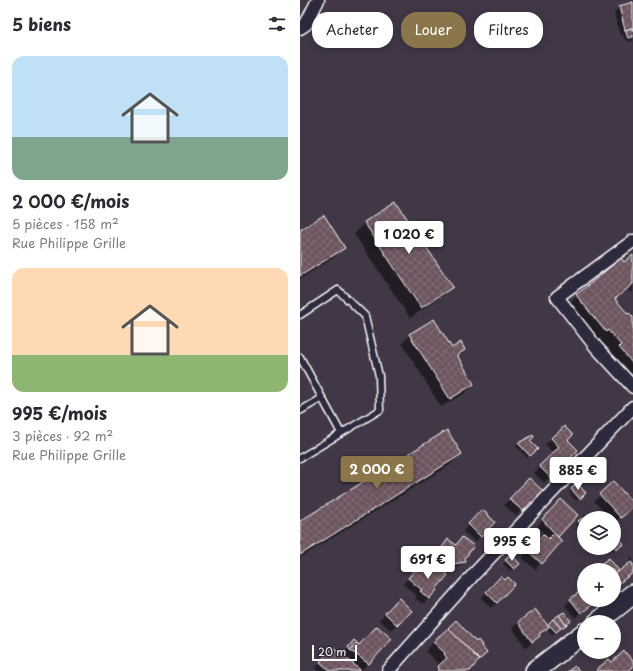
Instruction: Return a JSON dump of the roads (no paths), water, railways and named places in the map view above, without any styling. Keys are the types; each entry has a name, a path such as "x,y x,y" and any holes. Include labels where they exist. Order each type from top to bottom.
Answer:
{"main road":[{"path":"607,615 633,594"},
{"path":"535,671 577,638"}],"street":[{"path":"300,28 306,24 318,0"},
{"path":"633,241 557,297 596,347 633,388"},
{"path":"388,671 475,573 633,407"}],"lane":[{"path":"300,314 338,290 365,316 379,376 380,410 300,458"},
{"path":"300,358 341,433"},
{"path":"300,411 322,398"}]}
